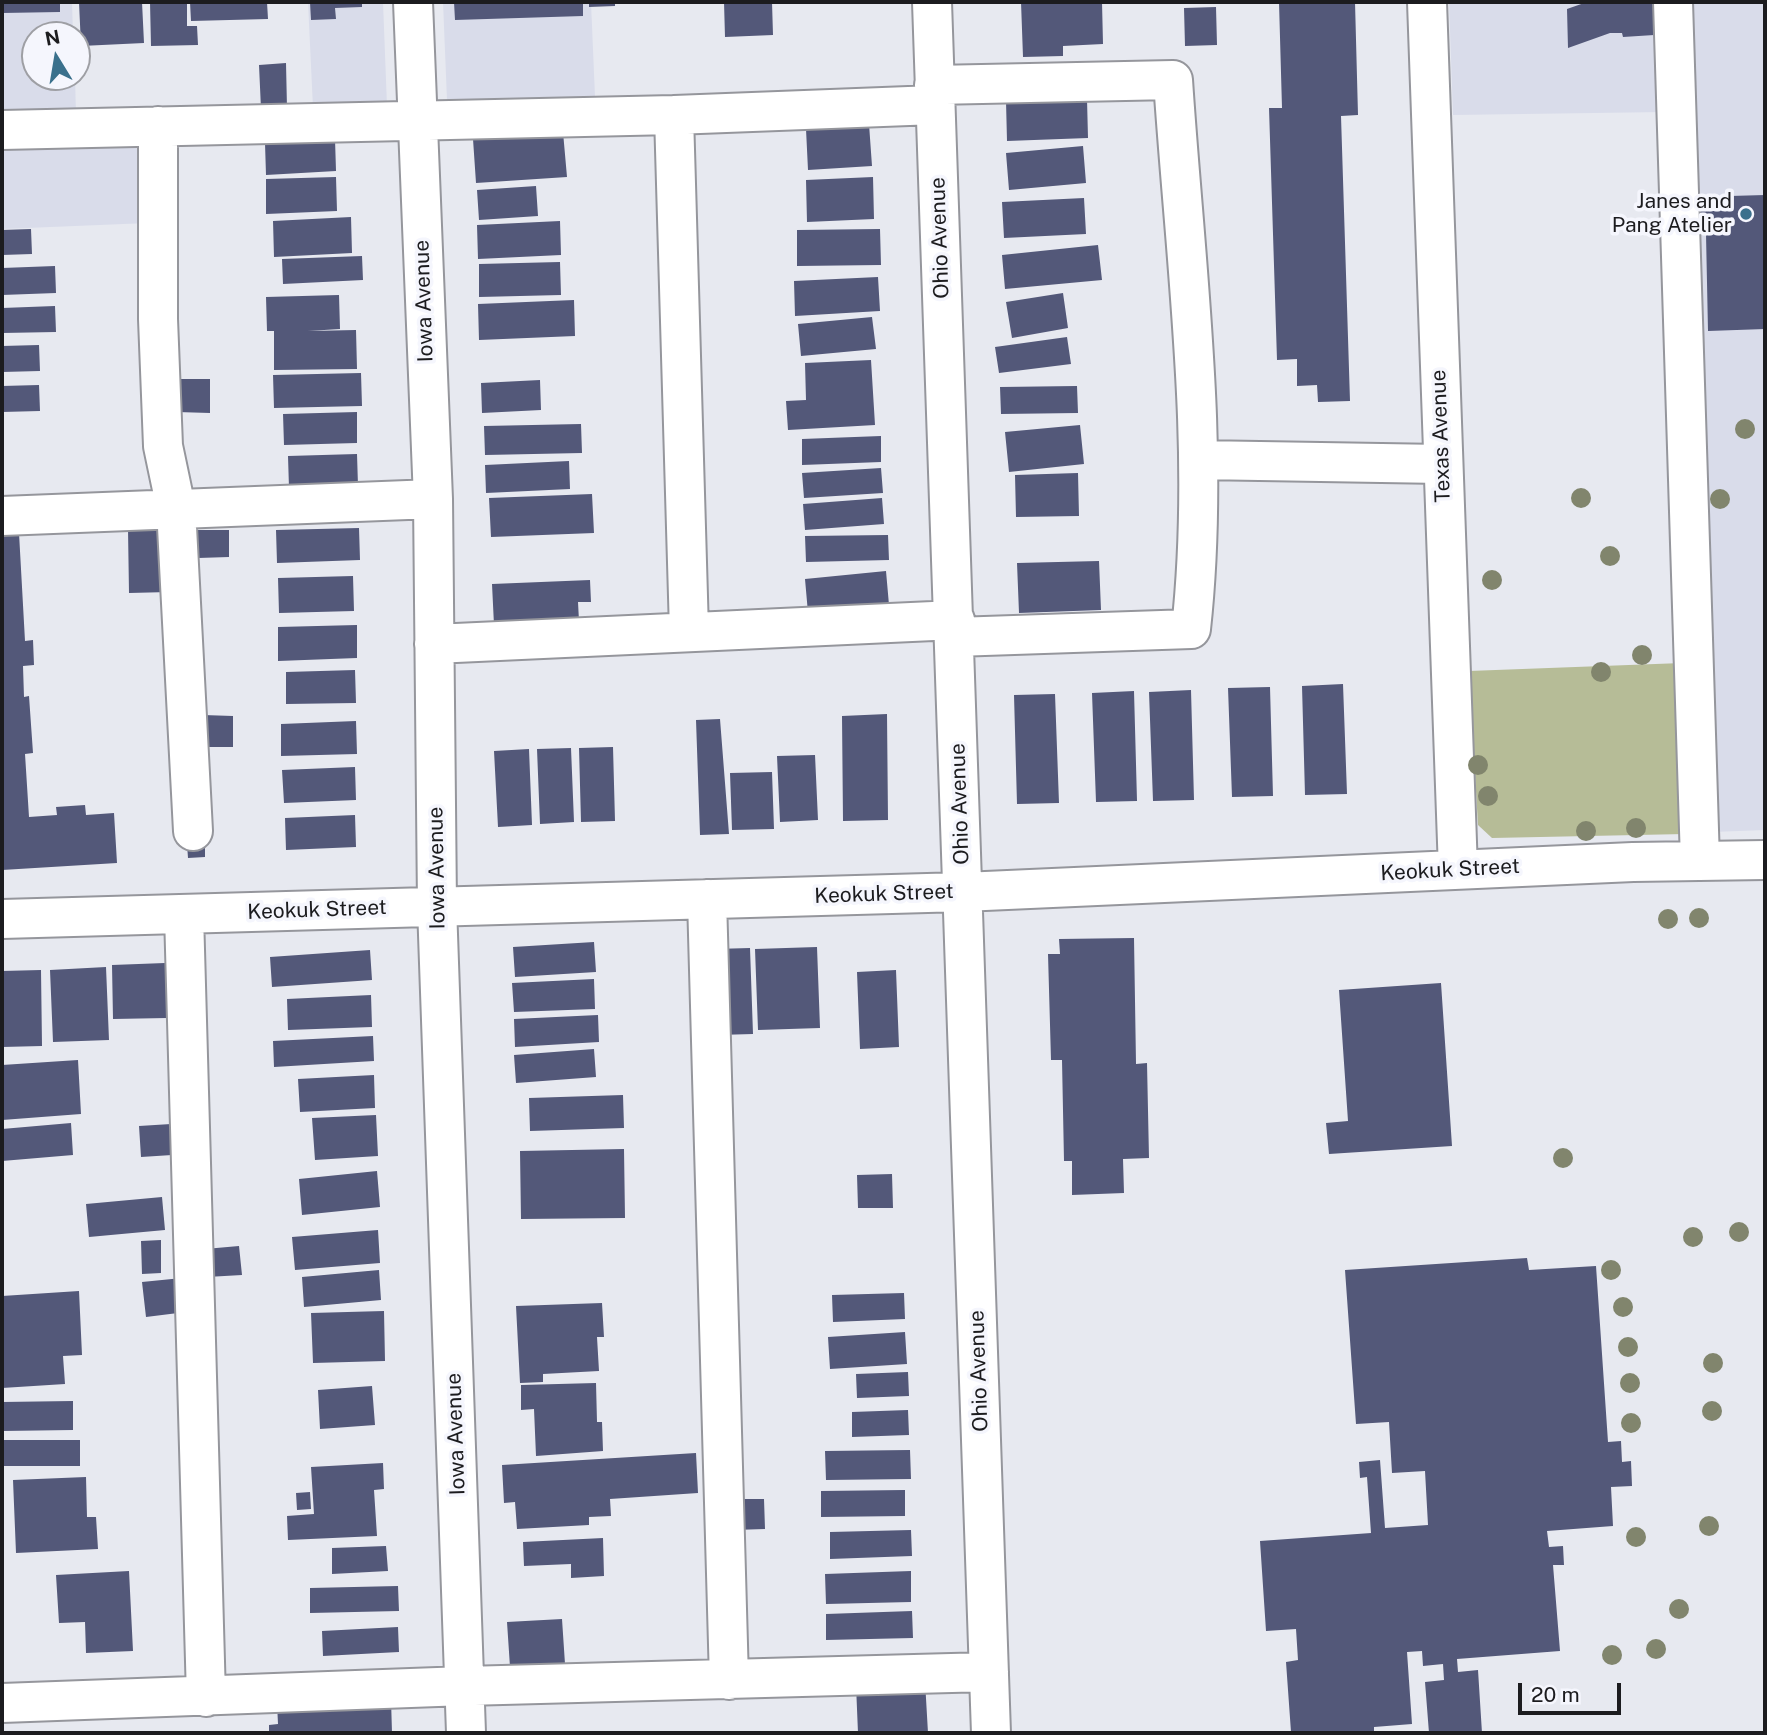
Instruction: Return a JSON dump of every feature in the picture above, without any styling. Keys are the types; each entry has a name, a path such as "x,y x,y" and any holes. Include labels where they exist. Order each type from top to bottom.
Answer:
{"street":[{"name":"Iowa Avenue","path":"412,2 433,499 437,906 466,1733"},
{"name":"Ohio Avenue","path":"932,2 990,1733"},
{"name":"Texas Avenue","path":"1427,2 1458,870"},
{"path":"1674,2 1700,861"},
{"path":"2,130 674,115 1173,80 1199,460 1196,586 1191,629 690,631 434,644"},
{"path":"674,115 690,631"},
{"path":"158,126 158,319 163,446 176,508 192,831"},
{"path":"1199,460 1442,464"},
{"path":"2,516 433,499"},
{"name":"Keokuk Street","path":"2,919 963,892 1458,870 1765,860"},
{"path":"707,900 729,1680"},
{"path":"184,914 205,1697"},
{"path":"2,1703 465,1686 989,1672"}],"shaded area":[{"path":"2,2 72,2 73,21 21,21 21,91 75,91 76,114 145,142 148,223 2,229"},
{"path":"308,2 383,2 387,106 313,108"},
{"path":"443,2 591,2 595,97 447,100"},
{"path":"1449,2 1765,2 1765,830 1712,832 1664,112 1453,115"}],"green space":[{"path":"1682,663 1685,834 1492,838 1478,825 1469,671"}],"building":[{"path":"2,2 60,2 60,12 2,13"},
{"path":"79,2 142,2 144,43 91,46 91,21 80,21"},
{"path":"150,2 187,2 187,26 197,26 198,45 151,46"},
{"path":"190,2 267,2 268,19 191,21"},
{"path":"310,2 362,2 362,7 335,8 336,19 311,20"},
{"path":"454,2 583,2 583,16 455,20"},
{"path":"589,2 615,2 615,6 589,7"},
{"path":"724,2 772,2 773,35 725,37"},
{"path":"1021,2 1102,2 1103,44 1063,46 1063,56 1023,57"},
{"path":"1279,2 1355,2 1358,115 1341,116 1350,401 1318,402 1317,385 1297,386 1297,359 1277,360 1269,108 1282,108"},
{"path":"1587,2 1653,2 1654,35 1623,37 1622,33 1610,33 1568,48 1567,9"},
{"path":"1216,7 1217,45 1185,46 1184,8"},
{"path":"286,63 287,108 261,109 259,65"},
{"path":"1087,99 1088,138 1007,141 1006,101"},
{"path":"869,124 872,166 808,170 806,129"},
{"path":"563,132 567,177 476,183 473,139"},
{"path":"335,139 336,171 266,175 265,143"},
{"path":"1083,146 1086,183 1009,190 1006,153"},
{"path":"336,177 337,211 266,214 266,179"},
{"path":"873,177 874,219 807,222 806,180"},
{"path":"536,186 538,216 479,220 477,190"},
{"path":"1765,195 1765,329 1708,331 1706,234 1696,235 1695,197"},
{"path":"1084,198 1086,234 1004,238 1002,202"},
{"path":"351,217 352,253 274,257 273,221"},
{"path":"560,221 561,255 478,259 477,225"},
{"path":"31,229 32,254 2,255 2,230"},
{"path":"880,229 881,265 797,266 797,230"},
{"path":"1098,245 1102,280 1005,289 1002,255"},
{"path":"362,256 363,280 283,284 282,259"},
{"path":"560,262 561,295 479,297 479,264"},
{"path":"55,266 56,293 2,295 2,268"},
{"path":"878,277 880,311 795,316 794,281"},
{"path":"1063,293 1068,328 1012,338 1006,302"},
{"path":"339,295 340,329 308,331 356,330 357,369 274,370 274,331 267,331 266,297"},
{"path":"574,300 575,336 479,340 478,304"},
{"path":"55,306 56,332 2,333 2,308"},
{"path":"872,317 876,349 801,356 798,324"},
{"path":"1067,337 1071,364 999,373 995,347"},
{"path":"39,345 40,371 2,372 2,346"},
{"path":"871,360 875,425 788,430 786,401 806,400 805,363"},
{"path":"361,373 362,406 274,408 273,375"},
{"path":"178,379 210,379 210,413 177,412"},
{"path":"540,380 541,410 482,413 481,383"},
{"path":"39,385 40,411 2,412 2,386"},
{"path":"1077,386 1078,413 1001,414 1000,387"},
{"path":"357,412 357,443 284,445 283,414"},
{"path":"581,424 582,453 485,455 484,426"},
{"path":"1080,425 1084,464 1009,472 1005,432"},
{"path":"881,436 881,462 802,465 802,439"},
{"path":"357,454 358,486 289,488 288,456"},
{"path":"569,461 570,489 486,493 485,465"},
{"path":"881,468 883,493 804,498 802,473"},
{"path":"1078,473 1079,516 1016,517 1015,475"},
{"path":"592,494 594,533 491,537 489,498"},
{"path":"882,498 884,524 805,530 803,504"},
{"path":"359,528 360,560 277,563 276,530"},
{"path":"128,529 167,529 169,592 129,593"},
{"path":"198,530 229,530 229,557 198,558"},
{"path":"19,533 25,641 33,640 34,665 23,666 24,697 29,696 33,753 25,754 29,817 57,815 56,807 85,805 86,815 114,813 117,863 2,870 2,534"},
{"path":"888,535 889,560 806,562 805,536"},
{"path":"1099,561 1101,610 1019,613 1017,563"},
{"path":"886,571 889,605 808,613 805,579"},
{"path":"353,576 354,611 279,613 278,578"},
{"path":"590,580 591,602 578,602 579,621 494,625 492,584"},
{"path":"357,625 357,658 278,661 278,627"},
{"path":"355,670 356,703 286,704 286,672"},
{"path":"1343,684 1347,794 1305,795 1302,686"},
{"path":"1270,687 1273,796 1232,797 1228,688"},
{"path":"1191,690 1194,800 1153,801 1149,692"},
{"path":"1134,691 1137,801 1096,802 1092,693"},
{"path":"1055,694 1059,803 1017,804 1014,695"},
{"path":"887,714 888,820 843,821 842,716"},
{"path":"203,715 233,716 233,747 203,747"},
{"path":"720,719 729,834 700,835 696,720"},
{"path":"356,721 357,754 281,756 281,724"},
{"path":"613,747 615,821 581,822 579,748"},
{"path":"571,748 574,822 540,824 537,749"},
{"path":"529,749 532,825 498,827 494,751"},
{"path":"815,755 818,820 780,822 777,756"},
{"path":"355,767 356,800 284,803 282,770"},
{"path":"772,772 774,829 732,830 730,773"},
{"path":"355,815 356,847 286,850 285,818"},
{"path":"205,843 205,857 188,858 187,844"},
{"path":"1134,938 1136,1064 1147,1063 1149,1158 1123,1159 1124,1193 1072,1195 1072,1161 1064,1161 1062,1060 1051,1060 1048,954 1060,954 1059,939"},
{"path":"594,942 596,972 515,977 513,947"},
{"path":"817,947 820,1028 758,1030 755,949"},
{"path":"750,948 753,1034 718,1035 715,949"},
{"path":"370,950 372,980 272,987 270,957"},
{"path":"165,963 167,1018 113,1019 112,965"},
{"path":"106,967 109,1040 53,1042 50,970"},
{"path":"41,970 42,1046 2,1047 2,971"},
{"path":"896,970 899,1047 860,1049 857,972"},
{"path":"594,979 595,1009 514,1012 512,983"},
{"path":"1441,983 1452,1146 1329,1154 1326,1123 1348,1121 1339,990"},
{"path":"371,995 372,1027 288,1030 287,999"},
{"path":"598,1015 599,1042 515,1047 514,1019"},
{"path":"373,1036 374,1061 274,1067 273,1041"},
{"path":"594,1049 596,1077 516,1083 514,1055"},
{"path":"78,1060 81,1114 2,1120 2,1065"},
{"path":"374,1075 375,1108 300,1112 298,1079"},
{"path":"623,1095 624,1128 530,1131 529,1098"},
{"path":"376,1115 378,1156 315,1160 312,1118"},
{"path":"71,1123 73,1155 2,1161 2,1129"},
{"path":"171,1124 172,1155 141,1157 139,1126"},
{"path":"624,1149 625,1218 521,1219 520,1151"},
{"path":"377,1171 380,1207 302,1215 299,1179"},
{"path":"892,1174 893,1208 858,1208 857,1175"},
{"path":"162,1197 165,1230 89,1237 86,1204"},
{"path":"378,1230 380,1263 295,1270 292,1237"},
{"path":"161,1240 161,1273 142,1274 141,1241"},
{"path":"239,1246 242,1275 207,1277 205,1249"},
{"path":"1527,1258 1529,1270 1596,1266 1608,1442 1621,1441 1622,1462 1631,1461 1632,1486 1611,1487 1613,1526 1547,1531 1549,1547 1563,1546 1564,1565 1553,1565 1560,1651 1457,1659 1458,1672 1478,1670 1482,1733 1429,1733 1425,1682 1444,1680 1443,1664 1423,1666 1422,1651 1407,1652 1412,1724 1374,1727 1374,1733 1291,1732 1286,1662 1298,1660 1296,1629 1266,1631 1260,1541 1371,1533 1367,1477 1360,1478 1359,1462 1380,1460 1385,1528 1428,1525 1425,1471 1392,1473 1389,1422 1356,1424 1345,1270"},
{"path":"379,1270 381,1300 304,1307 302,1277"},
{"path":"182,1278 186,1312 146,1317 142,1282"},
{"path":"79,1291 82,1355 63,1356 65,1384 2,1388 2,1296"},
{"path":"904,1293 905,1319 833,1322 832,1295"},
{"path":"602,1303 604,1337 597,1337 599,1371 543,1374 543,1382 520,1383 516,1306"},
{"path":"384,1311 385,1361 313,1363 311,1313"},
{"path":"905,1332 907,1364 830,1369 828,1337"},
{"path":"908,1372 909,1396 857,1398 856,1374"},
{"path":"596,1383 597,1422 602,1422 603,1451 536,1456 534,1409 521,1410 521,1385"},
{"path":"372,1386 375,1425 320,1429 318,1390"},
{"path":"73,1401 73,1430 2,1431 2,1402"},
{"path":"908,1410 909,1435 852,1437 852,1412"},
{"path":"2,1440 80,1440 80,1466 2,1466"},
{"path":"910,1450 911,1479 826,1480 825,1451"},
{"path":"696,1453 698,1493 610,1499 611,1516 589,1517 589,1525 517,1529 515,1502 504,1503 502,1465"},
{"path":"383,1463 384,1489 374,1490 377,1536 288,1540 287,1516 314,1514 311,1467"},
{"path":"86,1477 87,1517 96,1517 98,1549 16,1553 13,1480"},
{"path":"905,1490 905,1516 821,1517 821,1491"},
{"path":"310,1492 311,1509 297,1510 296,1493"},
{"path":"733,1499 764,1499 765,1529 734,1530"},
{"path":"911,1530 912,1556 830,1559 830,1532"},
{"path":"603,1538 604,1576 571,1578 571,1564 524,1566 523,1542"},
{"path":"386,1546 388,1571 332,1574 332,1548"},
{"path":"129,1571 133,1651 86,1653 85,1622 59,1623 56,1575"},
{"path":"911,1571 911,1602 826,1604 825,1574"},
{"path":"398,1586 399,1611 310,1613 310,1588"},
{"path":"912,1611 913,1638 826,1640 826,1614"},
{"path":"562,1619 565,1664 510,1667 507,1622"},
{"path":"398,1627 399,1652 323,1656 322,1631"},
{"path":"925,1681 928,1733 858,1733 856,1685"},
{"path":"391,1699 392,1733 269,1733 269,1725 278,1724 277,1703"}],"place":[{"name":"Janes and Pang Atelier","path":"1746,214"}]}
